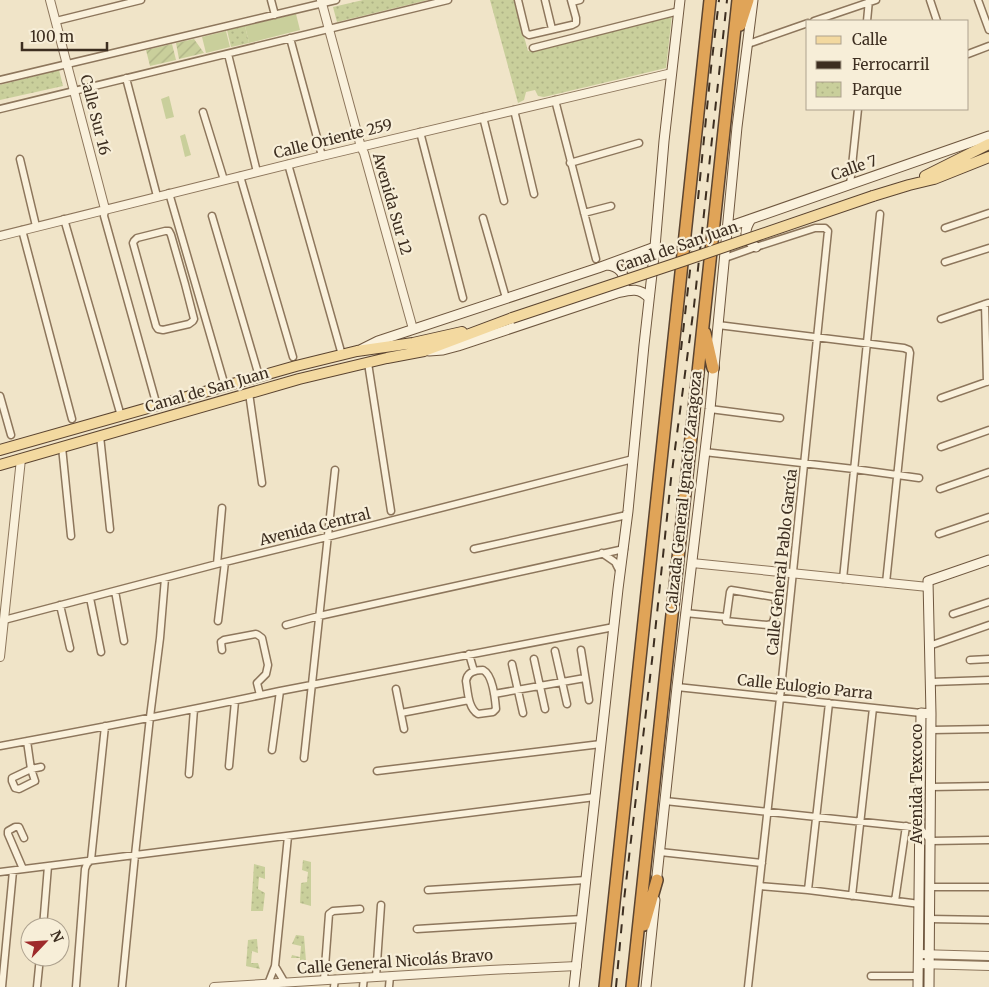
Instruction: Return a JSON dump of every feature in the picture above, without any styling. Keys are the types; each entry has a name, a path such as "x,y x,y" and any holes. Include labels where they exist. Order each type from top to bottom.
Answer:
{"highway":[{"name":"Calzada General Ignacio Zaragoza","path":"605,987 710,0"},
{"name":"Calzada General Ignacio Zaragoza","path":"632,987 738,0"},
{"path":"734,40 748,0"},
{"path":"703,325 713,368"},
{"path":"635,956 657,880"}],"main road":[{"path":"574,987 624,549 664,141 680,0"},
{"name":"Calzada General Ignacio Zaragoza","path":"646,987 677,687 710,409 737,127 753,0"},
{"name":"Calle 7","path":"728,227 989,136"},
{"path":"909,185 989,144"},
{"path":"909,185 934,179 989,158"},
{"name":"Canal de San Juan","path":"0,465 299,379 424,351 512,318 909,185"},
{"path":"752,219 746,229 746,233 749,241 756,247"},
{"name":"Canal de San Juan","path":"357,351 378,341 655,247"},
{"path":"606,265 618,268 624,277 624,287 618,293"},
{"name":"Canal de San Juan","path":"424,351 443,350 458,346 618,293 637,290 649,298"},
{"name":"Canal de San Juan","path":"0,450 121,416 156,402 225,386 296,366 357,351 413,343 490,326"},
{"path":"928,584 989,560"},
{"path":"928,584 989,566"},
{"name":"Avenida Texcoco","path":"918,987 920,828 926,713 931,682 928,584"},
{"name":"Avenida Texcoco","path":"926,713 931,730 926,741 930,787 931,841 929,987"}],"street":[{"name":"Calle Sur 16","path":"50,0 105,209"},
{"path":"56,20 141,0"},
{"path":"271,0 274,14"},
{"path":"0,80 321,2 336,0"},
{"path":"0,108 448,0"},
{"path":"518,0 528,34 576,23 572,1 580,0"},
{"path":"545,0 552,29"},
{"path":"817,20 876,0"},
{"path":"930,0 937,20"},
{"path":"978,0 989,30"},
{"path":"867,20 869,1"},
{"name":"Avenida Sur 12","path":"321,2 413,329"},
{"path":"533,48 679,11"},
{"path":"748,44 806,24"},
{"path":"290,38 322,156"},
{"path":"969,54 989,46"},
{"path":"228,54 257,172"},
{"name":"Calle Oriente 259","path":"0,236 288,164 672,73"},
{"path":"126,78 157,196"},
{"path":"555,100 596,259"},
{"path":"514,110 534,194"},
{"path":"850,185 858,110"},
{"path":"203,112 224,180"},
{"path":"483,117 504,201"},
{"path":"420,132 463,298"},
{"path":"570,163 639,143"},
{"path":"20,159 36,226"},
{"path":"288,164 342,355"},
{"path":"240,176 293,357"},
{"path":"170,193 225,386"},
{"path":"584,213 611,206"},
{"path":"105,209 104,216 156,402"},
{"path":"945,228 989,213"},
{"path":"843,578 880,214"},
{"path":"212,216 258,376"},
{"path":"483,218 506,298"},
{"path":"64,219 121,416"},
{"name":"Calle General Pablo García","path":"748,987 829,234 825,228 815,228 756,247"},
{"path":"22,230 72,419"},
{"path":"165,231 169,232 185,284 193,321 189,324 162,330 158,329 134,241 137,238 165,231"},
{"path":"725,258 756,247"},
{"path":"945,262 989,248"},
{"path":"185,284 195,282"},
{"path":"941,398 988,381 987,303 942,319"},
{"path":"718,325 910,350 886,583"},
{"path":"368,363 391,511"},
{"path":"249,393 262,482"},
{"path":"0,396 11,435"},
{"path":"710,409 780,418"},
{"path":"941,447 989,430"},
{"path":"100,436 110,529"},
{"path":"62,447 71,536"},
{"path":"704,452 919,478"},
{"path":"0,657 21,459"},
{"name":"Avenida Central","path":"4,620 632,459"},
{"path":"304,758 335,470"},
{"path":"940,489 989,472"},
{"path":"217,564 222,508"},
{"path":"474,549 627,515"},
{"path":"940,534 989,517"},
{"path":"286,625 319,616 624,549"},
{"path":"602,553 615,562 620,572"},
{"path":"218,621 225,562"},
{"path":"692,563 912,586 928,584"},
{"path":"122,987 134,855 160,638 165,578"},
{"path":"731,590 776,598 774,619 770,625 727,622 726,617 731,590"},
{"path":"115,592 124,641"},
{"path":"90,598 101,652"},
{"path":"953,614 989,602"},
{"path":"60,605 70,648"},
{"path":"686,613 726,617"},
{"path":"929,646 989,625"},
{"path":"0,746 614,627"},
{"path":"222,650 221,642 224,640 256,634 260,636 263,641 268,665 266,674 257,683 260,695"},
{"path":"581,650 589,700"},
{"path":"555,651 567,704"},
{"path":"470,654 474,671"},
{"path":"534,659 545,709"},
{"path":"970,660 989,659"},
{"path":"512,664 523,713"},
{"path":"483,670 487,672 490,679 496,710 488,714 474,712 469,700 466,677 474,671 483,670"},
{"path":"494,694 585,678"},
{"path":"931,682 989,680"},
{"name":"Calle Eulogio Parra","path":"677,687 926,713"},
{"path":"396,689 404,729"},
{"path":"272,750 280,691"},
{"path":"401,714 469,700"},
{"path":"229,766 235,701"},
{"path":"808,890 829,703"},
{"path":"852,896 873,708"},
{"path":"189,774 194,709"},
{"path":"76,987 85,869 91,860 105,726"},
{"path":"931,730 989,729"},
{"path":"27,741 31,769 40,766"},
{"path":"377,771 601,744"},
{"path":"930,787 989,786"},
{"path":"0,872 596,797"},
{"path":"665,801 920,828 931,841 989,840"},
{"path":"895,901 906,826"},
{"path":"24,838 19,827 8,831 24,870"},
{"path":"273,985 288,836"},
{"path":"660,852 762,863"},
{"path":"44,917 48,866"},
{"path":"2,987 13,871"},
{"path":"428,890 586,880"},
{"path":"760,886 920,904"},
{"path":"930,887 989,887"},
{"path":"376,977 380,905"},
{"path":"324,980 329,914 333,911 360,909"},
{"path":"929,919 989,920"},
{"path":"417,929 582,920"},
{"path":"919,954 989,956"},
{"path":"918,964 989,966"},
{"path":"275,966 284,983"},
{"name":"Calle General Nicolás Bravo","path":"214,987 273,985 324,980 335,983 364,977 577,966"},
{"path":"37,987 39,967"},
{"path":"389,987 390,976"},
{"path":"871,976 918,976"},
{"path":"363,987 364,977"}],"green space":[{"path":"363,0 428,0 337,22 333,7"},
{"path":"490,0 514,0 528,51 672,15 666,68 544,97 538,96 535,90 526,92 524,100 518,103"},
{"path":"296,14 300,30 249,43 245,26"},
{"path":"245,26 249,43 231,47 227,30"},
{"path":"226,31 230,47 206,53 202,37"},
{"path":"194,39 204,53 179,59 176,43"},
{"path":"172,44 176,60 150,66 146,50"},
{"path":"59,70 63,86 0,100 0,85"},
{"path":"169,96 174,117 166,119 161,99"},
{"path":"185,134 191,155 185,157 180,136"},
{"path":"303,860 311,862 311,906 300,903 301,883 307,882 308,872 302,870"},
{"path":"254,864 265,867 265,879 259,877 258,889 265,893 263,911 251,911"},
{"path":"296,935 304,936 306,961 300,962 300,958 291,958 292,955 300,957 301,946 292,944"},
{"path":"257,939 258,953 252,951 251,963 258,963 260,969 246,966 248,940"}],"railway":[{"path":"698,199 719,0"},
{"path":"616,987 671,479 694,306 727,0"},
{"path":"681,350 693,244"}]}
